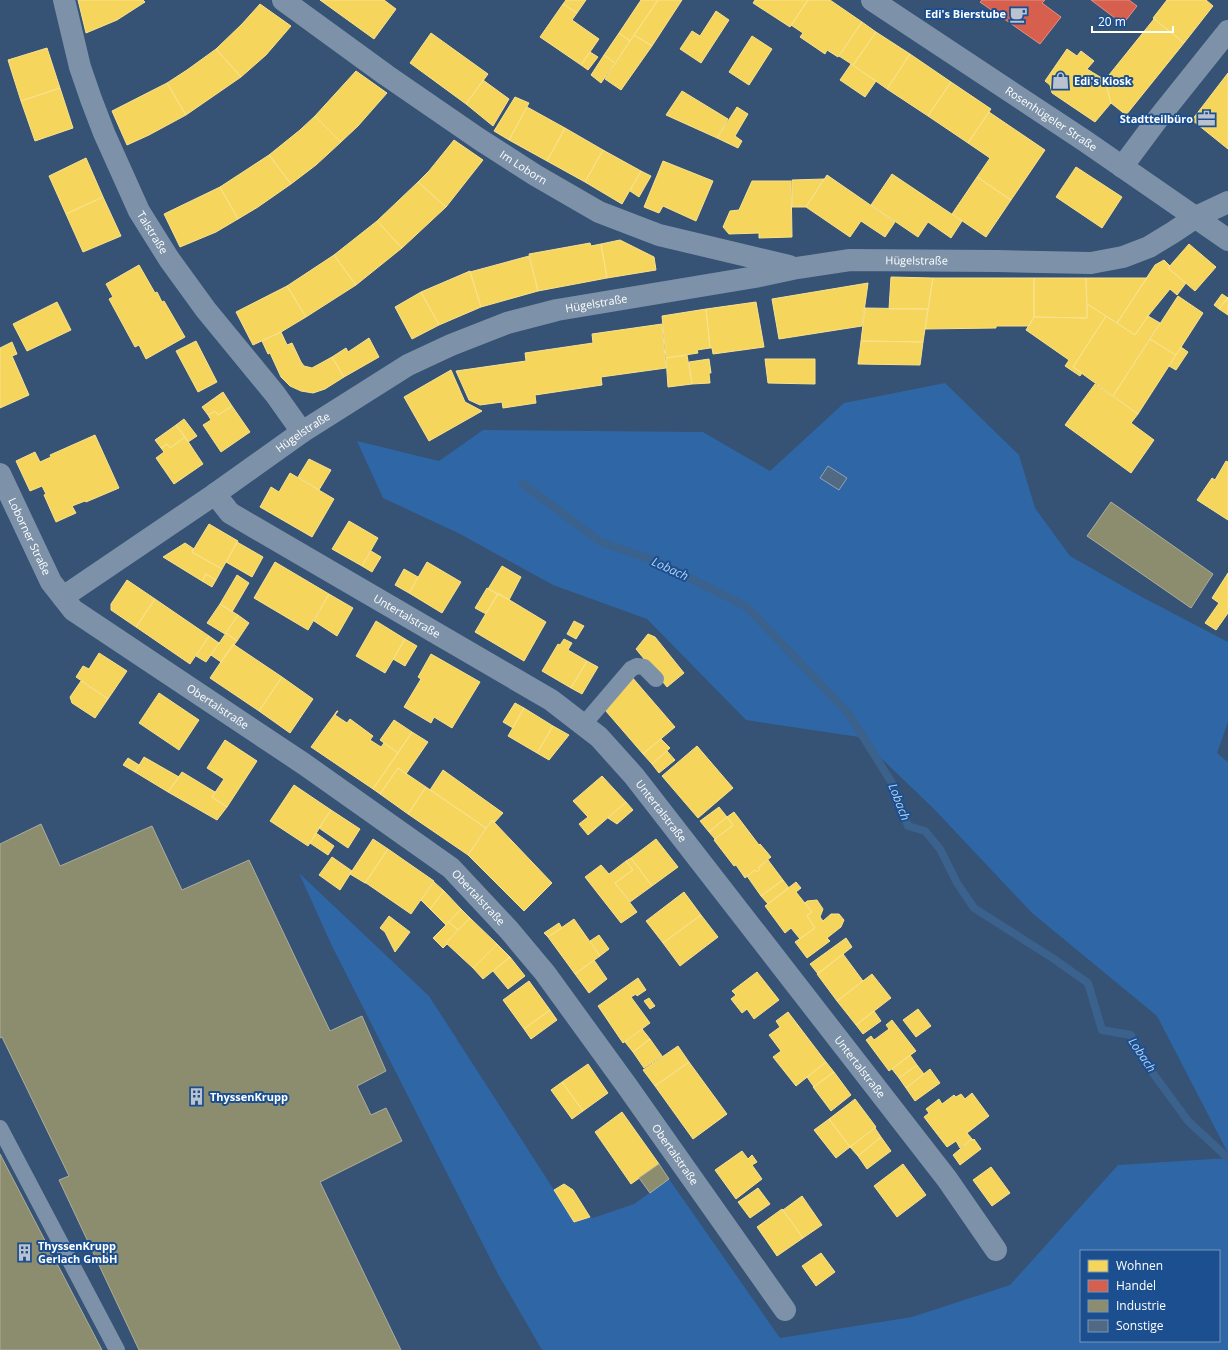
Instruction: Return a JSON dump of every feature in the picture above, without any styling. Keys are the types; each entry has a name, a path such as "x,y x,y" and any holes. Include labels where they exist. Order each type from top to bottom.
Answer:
{"street":[{"name":"Talstraße","path":"64,0 80,67 89,93 104,133 139,211 169,259 206,310 275,394 302,432"},
{"name":"Im Loborn","path":"283,0 478,139 535,175 599,212 659,235 797,268"},
{"name":"Rosenhügeler Straße","path":"872,0 1086,141 1228,240"},
{"path":"1122,167 1160,116 1228,31"},
{"name":"Hügelstraße","path":"63,597 215,494 302,432 408,365 451,345 507,323 557,310 850,260 1091,263 1123,257 1149,247 1196,217 1228,202"},
{"name":"Loborner Straße","path":"0,474 51,582 63,597"},
{"name":"Untertalstraße","path":"215,494 230,513 550,700 584,724 599,737 634,776 947,1179 996,1250"},
{"name":"Obertalstraße","path":"63,597 74,610 304,764 451,868 509,930 545,973 627,1086 785,1310"}],"lane":[{"path":"584,724 631,669 637,666 644,667 656,678"},
{"path":"0,1128 117,1350"}],"shaded area":[{"path":"945,383 1019,455 1035,508 1070,556 1140,596 1228,642 1228,722 1217,753 1228,762 1228,1153 1157,1016 1032,913 934,809 859,737 746,720 647,619 553,585 460,534 383,498 357,441 439,461 483,430 703,432 770,471 844,403"},
{"path":"299,873 429,996 574,1221 590,1217 593,1218 634,1204 669,1179 780,1338 912,1317 1010,1285 1118,1165 1228,1158 1228,1350 542,1350 498,1274 332,946"}],"building: Wohnen":[{"path":"78,0 143,0 145,2 117,20 86,33"},
{"path":"320,0 384,0 396,9 374,39"},
{"path":"566,0 586,0 577,13 563,4"},
{"path":"641,0 658,0 630,41 619,33"},
{"path":"658,0 682,0 652,46 634,35"},
{"path":"755,0 808,0 790,27 753,3"},
{"path":"808,0 830,0 862,22 838,57 827,50 825,54 800,37 803,33 791,25"},
{"path":"1167,0 1206,0 1213,6 1184,43 1153,18"},
{"path":"260,4 291,26 266,55 241,77 216,49"},
{"path":"563,4 577,13 572,20 599,39 581,65 540,37"},
{"path":"716,11 729,20 701,63 680,49 692,31 700,36"},
{"path":"1154,19 1184,43 1126,115 1111,103 1105,80"},
{"path":"862,22 876,32 853,65 839,56"},
{"path":"876,32 910,54 887,89 853,65"},
{"path":"431,33 488,74 466,104 410,63"},
{"path":"619,33 630,41 615,63 604,55"},
{"path":"634,35 652,46 621,90 605,79"},
{"path":"752,36 772,49 749,85 729,72"},
{"path":"47,48 60,88 21,101 8,60"},
{"path":"216,49 241,77 186,115 167,83"},
{"path":"1067,49 1077,56 1081,51 1094,61 1087,69 1105,80 1111,103 1095,122 1052,93 1050,85 1045,81"},
{"path":"590,52 598,57 588,70 581,65"},
{"path":"910,54 951,82 928,116 887,89"},
{"path":"604,55 615,63 601,83 591,75"},
{"path":"851,64 876,81 865,97 840,80"},
{"path":"356,71 387,93 358,126 341,142 315,116"},
{"path":"1228,73 1228,149 1192,120"},
{"path":"483,80 509,99 493,126 466,104"},
{"path":"951,82 991,109 968,143 928,116"},
{"path":"167,83 186,115 127,145 112,111"},
{"path":"60,88 73,128 35,141 21,101"},
{"path":"682,91 728,119 717,138 666,115"},
{"path":"515,97 529,103 509,140 494,131"},
{"path":"527,107 565,128 547,161 509,140"},
{"path":"737,107 748,114 735,136 742,141 738,148 717,138"},
{"path":"989,112 1045,150 1011,200 977,177 990,158 968,143"},
{"path":"315,116 341,142 316,165 291,184 269,155"},
{"path":"565,128 603,150 585,182 547,161"},
{"path":"454,140 483,160 446,207 418,182"},
{"path":"603,150 641,171 622,204 585,182"},
{"path":"269,155 291,184 238,219 220,187"},
{"path":"86,158 103,197 66,214 49,176"},
{"path":"663,161 713,181 696,221 663,206 659,213 644,207"},
{"path":"1076,167 1122,197 1102,228 1056,197"},
{"path":"641,171 651,176 639,197 630,191"},
{"path":"892,174 962,221 951,238 928,222 918,237 871,205"},
{"path":"827,175 895,222 885,237 861,221 850,237 806,207"},
{"path":"977,177 1011,200 986,237 952,214"},
{"path":"824,179 806,207 792,207 792,180"},
{"path":"752,181 791,181 792,237 759,238 759,233 729,234 723,227 730,211 739,210"},
{"path":"418,182 446,207 402,248 377,221"},
{"path":"220,187 238,219 216,232 180,247 164,214"},
{"path":"103,197 121,236 83,252 66,214"},
{"path":"377,221 402,248 356,285 334,255"},
{"path":"620,240 654,257 656,270 607,278 601,244"},
{"path":"590,243 591,246 601,244 607,278 538,291 529,254"},
{"path":"1189,244 1216,267 1195,291 1168,268"},
{"path":"334,255 356,285 306,317 287,286"},
{"path":"529,256 538,291 481,307 470,272"},
{"path":"1164,260 1170,266 1168,268 1186,283 1177,295 1170,289 1135,335 1117,323 1155,265"},
{"path":"139,265 155,293 157,292 162,302 164,301 185,337 146,359 139,345 135,347 109,299 113,297 106,284"},
{"path":"470,271 481,307 439,325 421,292"},
{"path":"891,277 933,278 928,309 889,309"},
{"path":"933,278 1034,278 1034,317 1029,326 925,329"},
{"path":"1034,278 1086,278 1087,318 1034,317"},
{"path":"1086,278 1147,278 1117,323 1087,304"},
{"path":"868,283 862,326 779,339 772,299"},
{"path":"287,286 306,317 281,332 253,345 236,312"},
{"path":"421,292 439,325 412,339 395,307"},
{"path":"1222,294 1228,298 1219,309 1214,305"},
{"path":"1178,296 1203,313 1176,355 1150,339"},
{"path":"1228,297 1228,315 1219,309"},
{"path":"57,302 71,330 27,351 13,324"},
{"path":"756,302 764,347 713,354 712,348 710,348 706,309"},
{"path":"1087,304 1106,316 1073,367 1082,373 1080,376 1065,366 1069,360 1026,330 1034,317 1087,318"},
{"path":"865,308 928,309 923,342 861,341"},
{"path":"706,309 710,348 697,350 698,353 666,358 662,316"},
{"path":"1106,316 1135,335 1148,316 1160,323 1113,396 1073,367"},
{"path":"662,324 666,368 601,377 602,385 535,395 536,403 503,408 502,402 480,405 469,400 456,371 526,361 525,353 593,343 592,334"},
{"path":"281,332 287,345 292,343 304,366 312,368 332,357 344,377 325,389 313,393 301,391 290,386 281,377 270,353 268,354 262,341"},
{"path":"369,338 379,357 344,377 332,357 346,348 348,352"},
{"path":"1150,339 1176,355 1138,414 1113,396"},
{"path":"196,341 217,382 198,392 176,351"},
{"path":"861,341 923,342 920,365 858,364"},
{"path":"12,342 17,354 12,356 29,395 0,408 0,348"},
{"path":"1181,347 1188,352 1176,370 1169,366"},
{"path":"687,355 692,384 668,387 666,358"},
{"path":"709,359 711,373 709,373 710,383 692,384 689,362"},
{"path":"765,359 815,359 815,384 768,383"},
{"path":"451,370 465,402 482,411 429,441 404,397"},
{"path":"1095,384 1138,414 1131,423 1154,440 1131,473 1065,425"},
{"path":"223,392 232,406 218,415 215,411 208,415 202,407"},
{"path":"232,406 250,432 221,452 203,425 211,420 208,415 215,411 218,415"},
{"path":"184,419 197,436 188,442 176,425"},
{"path":"176,425 185,437 170,448 167,444 161,448 155,440"},
{"path":"95,435 119,488 86,502 85,501 72,506 76,513 56,522 44,495 46,494 42,486 30,491 16,461 35,452 40,462 51,457 50,455"},
{"path":"185,437 203,464 174,484 156,458 164,452 161,448 167,444 170,448"},
{"path":"309,459 331,470 319,490 298,477"},
{"path":"1226,461 1228,462 1228,520 1197,500 1212,478 1215,480"},
{"path":"290,473 334,499 312,537 260,507 271,487 279,492"},
{"path":"349,521 378,538 362,566 332,549"},
{"path":"209,524 238,541 222,569 192,552"},
{"path":"237,542 263,557 252,577 226,562"},
{"path":"185,543 194,549 192,552 222,569 216,580 206,574 202,581 163,557"},
{"path":"371,551 381,557 372,572 362,566"},
{"path":"275,562 329,594 308,630 254,598"},
{"path":"427,562 461,582 442,613 409,593"},
{"path":"502,566 521,577 509,600 488,589"},
{"path":"404,569 418,577 409,593 395,585"},
{"path":"1228,573 1228,613 1216,630 1205,623 1219,603 1212,598"},
{"path":"206,574 216,580 212,587 202,581"},
{"path":"237,575 249,583 232,612 220,604"},
{"path":"127,580 155,599 136,627 111,610 111,604"},
{"path":"487,588 498,594 486,614 475,608"},
{"path":"498,593 546,622 524,661 475,632"},
{"path":"329,594 353,608 337,636 314,621"},
{"path":"155,599 209,636 190,664 136,627"},
{"path":"220,604 238,615 225,634 207,623"},
{"path":"238,615 249,623 237,641 226,633"},
{"path":"376,621 405,639 385,673 356,656"},
{"path":"574,621 584,626 576,639 567,634"},
{"path":"226,633 237,641 221,662 211,655"},
{"path":"648,634 655,637 684,673 667,687 636,649"},
{"path":"209,636 219,643 206,662 196,656"},
{"path":"405,639 417,646 405,666 393,659"},
{"path":"564,639 572,643 568,650 587,661 571,688 542,671 558,644 560,645"},
{"path":"233,644 282,677 259,711 210,678"},
{"path":"99,653 127,671 108,699 76,677 83,666 89,669"},
{"path":"431,654 480,682 452,728 434,717 431,723 404,707 421,679 418,677"},
{"path":"587,661 598,667 582,694 571,688"},
{"path":"631,676 675,727 643,754 605,710"},
{"path":"282,677 313,699 290,733 259,711"},
{"path":"81,681 108,699 95,718 72,703 70,697"},
{"path":"159,693 199,720 179,750 139,723"},
{"path":"515,703 524,708 513,728 503,722"},
{"path":"524,708 553,726 537,753 508,736"},
{"path":"337,711 335,715 347,723 350,719 373,736 370,740 381,747 384,743 398,753 373,789 311,747"},
{"path":"394,720 412,732 398,753 380,740"},
{"path":"553,726 569,735 549,760 537,753"},
{"path":"412,732 428,742 406,774 398,768 380,794 373,789"},
{"path":"661,739 670,748 652,764 643,754"},
{"path":"225,740 257,761 227,807 212,797 224,779 207,768"},
{"path":"697,746 733,788 698,818 662,776"},
{"path":"667,751 675,760 659,773 652,764"},
{"path":"144,757 179,777 168,792 135,772"},
{"path":"128,758 139,765 135,772 123,765"},
{"path":"398,768 426,787 408,814 380,794"},
{"path":"443,770 503,813 494,823 492,820 486,828 430,790"},
{"path":"182,772 215,792 212,797 227,807 217,820 168,792"},
{"path":"602,776 626,802 588,835 579,824 588,817 573,801"},
{"path":"294,785 331,810 308,846 270,821"},
{"path":"426,787 486,828 468,855 408,814"},
{"path":"626,802 633,810 617,824 608,818"},
{"path":"719,807 727,817 709,832 700,821"},
{"path":"331,810 360,829 348,848 319,828"},
{"path":"734,812 759,845 760,844 771,857 759,867 760,869 757,872 755,870 745,878 736,865 734,866 714,840 733,825 727,817"},
{"path":"727,817 733,825 715,839 709,832"},
{"path":"492,820 552,883 524,911 468,855"},
{"path":"316,833 334,846 328,855 310,843"},
{"path":"373,839 388,849 365,883 350,874"},
{"path":"656,839 678,867 652,886 631,858"},
{"path":"388,849 434,881 411,914 365,883"},
{"path":"332,857 352,871 340,890 319,875"},
{"path":"631,858 652,886 630,902 615,883 633,870 626,861"},
{"path":"768,860 783,880 761,896 747,876 755,870 757,872 760,869 759,867"},
{"path":"626,861 633,870 615,883 637,912 621,923 585,877 601,865 609,874"},
{"path":"783,880 789,888 768,904 761,896"},
{"path":"434,882 444,891 430,909 421,900"},
{"path":"796,882 801,888 796,892 812,912 807,916 815,928 800,939 791,928 785,933 765,906"},
{"path":"444,891 461,909 446,925 430,909"},
{"path":"684,892 701,915 663,943 646,921"},
{"path":"817,900 823,909 820,917 823,921 831,914 839,914 844,920 841,927 827,938 830,941 807,958 795,942 815,928 807,916 812,912 805,903 807,901"},
{"path":"461,909 470,918 458,930 449,922"},
{"path":"701,915 718,937 680,966 663,943"},
{"path":"389,916 410,932 395,952 385,932 380,928"},
{"path":"470,918 497,944 473,968 446,943"},
{"path":"574,919 600,956 575,974 548,937"},
{"path":"449,922 458,930 443,948 433,938"},
{"path":"559,923 562,928 548,937 544,933"},
{"path":"599,935 609,949 600,956 590,941"},
{"path":"846,938 852,947 818,974 810,964"},
{"path":"497,944 510,957 483,979 473,968"},
{"path":"843,954 863,981 837,1001 817,974"},
{"path":"510,957 525,976 508,989 493,971"},
{"path":"594,960 607,979 589,993 575,974"},
{"path":"757,972 779,1000 754,1019 747,1009 742,1013 731,999 736,995 732,991"},
{"path":"872,974 891,998 856,1025 837,1001"},
{"path":"638,978 646,990 637,996 636,994 631,997 650,1023 623,1043 598,1006"},
{"path":"529,981 550,1010 524,1029 503,1000"},
{"path":"649,998 655,1006 650,1009 644,1001"},
{"path":"918,1009 931,1026 916,1037 903,1020"},
{"path":"550,1010 557,1020 531,1039 524,1029"},
{"path":"874,1011 881,1021 863,1034 856,1025"},
{"path":"788,1012 826,1062 796,1086 773,1057 781,1051 769,1035 780,1027 776,1021"},
{"path":"892,1020 916,1051 889,1071 866,1040 871,1036 874,1040 889,1029 886,1025"},
{"path":"642,1029 650,1039 633,1052 625,1042"},
{"path":"650,1039 662,1056 644,1068 633,1052"},
{"path":"678,1046 689,1062 655,1086 643,1070"},
{"path":"910,1055 917,1065 899,1078 892,1069"},
{"path":"689,1062 727,1114 693,1139 655,1086"},
{"path":"826,1062 834,1072 814,1087 807,1077"},
{"path":"588,1064 608,1093 583,1111 562,1082"},
{"path":"917,1065 924,1074 906,1088 899,1078"},
{"path":"930,1069 940,1083 915,1101 906,1088"},
{"path":"834,1072 851,1095 831,1111 813,1087"},
{"path":"562,1082 583,1111 572,1119 551,1090"},
{"path":"972,1093 989,1116 967,1133 972,1139 960,1148 956,1141 947,1147 924,1117 929,1113 926,1109 939,1099 942,1104 954,1095 956,1097 961,1094 965,1099"},
{"path":"855,1099 876,1127 850,1147 829,1119"},
{"path":"622,1112 659,1164 631,1184 595,1132"},
{"path":"829,1119 850,1147 836,1158 814,1130"},
{"path":"875,1128 881,1137 858,1156 850,1147"},
{"path":"881,1137 891,1151 867,1169 858,1156"},
{"path":"972,1139 974,1139 981,1149 960,1165 953,1155"},
{"path":"742,1151 748,1159 752,1155 757,1162 752,1165 762,1179 736,1199 715,1170"},
{"path":"903,1164 926,1195 897,1217 874,1186"},
{"path":"991,1167 1010,1193 992,1206 973,1180"},
{"path":"564,1184 573,1190 590,1217 574,1222 554,1190"},
{"path":"758,1188 770,1204 750,1218 738,1202"},
{"path":"802,1196 822,1225 803,1238 783,1210"},
{"path":"782,1209 803,1238 777,1256 757,1227"},
{"path":"821,1253 835,1272 816,1286 802,1266"}],"building: Handel":[{"path":"982,0 1045,0 1042,3 1061,17 1040,44 980,2"},
{"path":"1091,0 1129,0 1137,6 1123,24"}],"building: Industrie":[{"path":"1111,502 1213,574 1191,608 1087,536"},
{"name":"ThyssenKrupp","path":"41,824 60,866 152,826 182,890 249,860 330,1031 362,1016 386,1071 357,1086 371,1115 386,1108 402,1141 320,1182 401,1350 139,1350 59,1180 69,1176 2,1037 0,1038 0,844"},
{"name":"ThyssenKrupp Gerlach GmbH","path":"0,1154 102,1350 0,1350"},
{"path":"659,1164 669,1179 650,1193 639,1178"}],"building: Sonstige":[{"path":"828,466 847,478 839,490 820,478"}],"waterway":[{"name":"Lobach","path":"523,484 601,542 658,562 747,607 848,713 892,783 908,826 925,831 940,849 957,883 974,908 1054,959 1088,983 1102,1030 1131,1035 1144,1061 1188,1121 1228,1158"}],"place":[{"name":"Edi's Bierstube","path":"1019,14"},
{"name":"Edi's Kiosk","path":"1061,81"},
{"name":"Stadtteilbüro","path":"1206,119"},
{"name":"ThyssenKrupp","path":"197,1097"},
{"name":"ThyssenKrupp Gerlach GmbH","path":"25,1252"}]}
